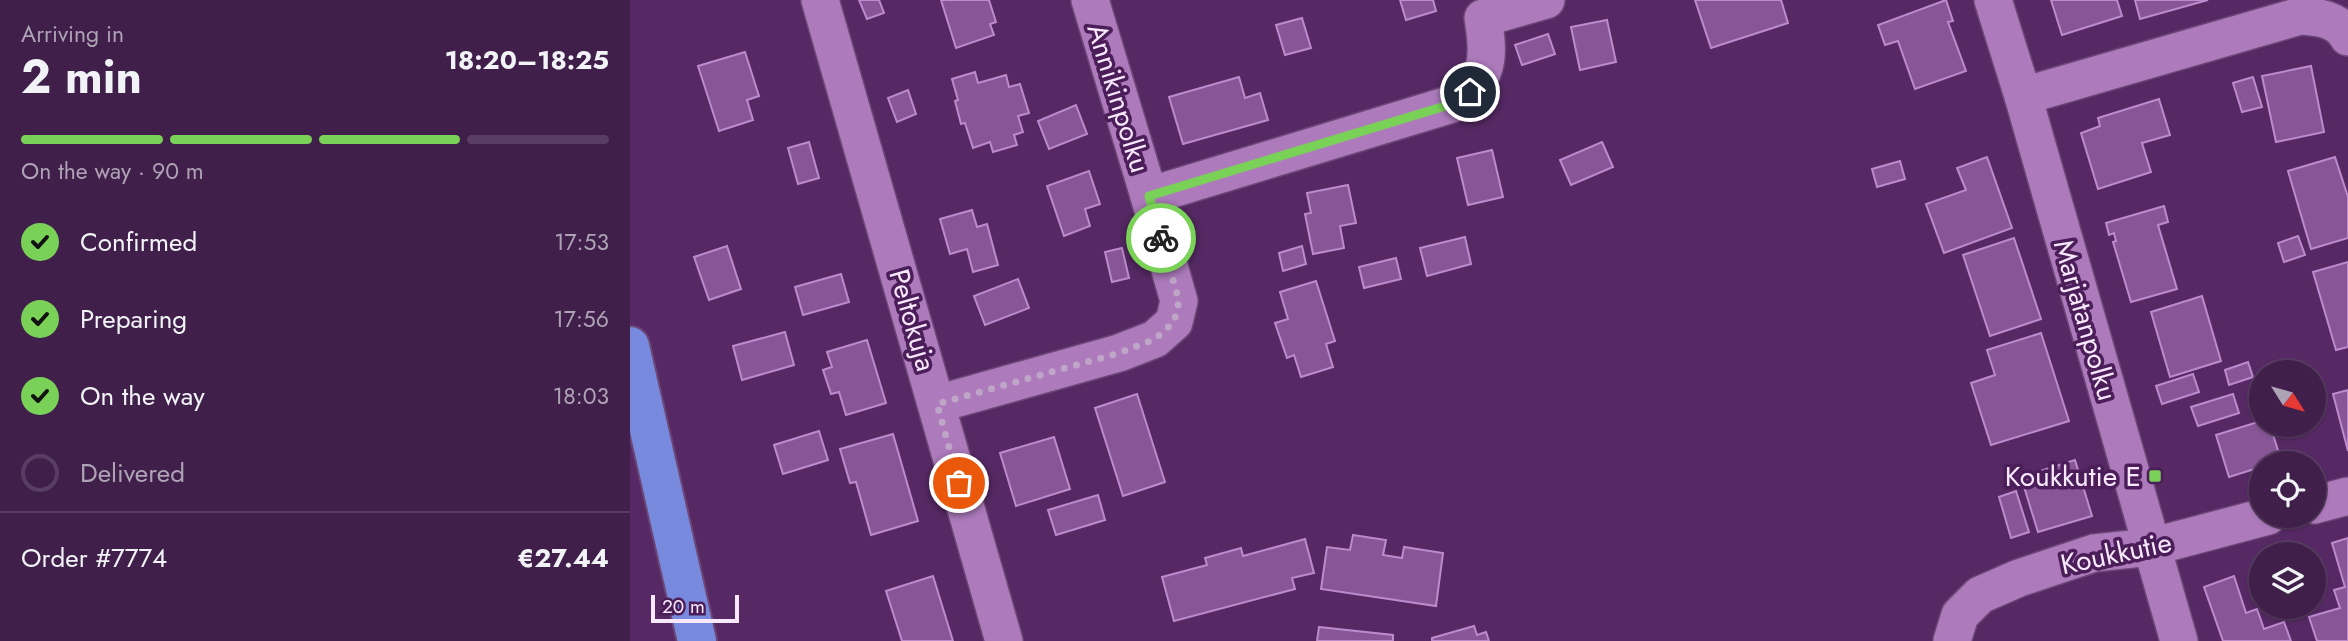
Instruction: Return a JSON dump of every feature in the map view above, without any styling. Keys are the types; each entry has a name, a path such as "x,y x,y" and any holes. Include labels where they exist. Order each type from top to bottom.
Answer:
{"main road":[{"path":"630,346 697,641"}],"street":[{"name":"Peltokuja","path":"820,0 1004,641"},
{"name":"Annikinpolku","path":"937,404 1119,353 1155,339 1174,322 1179,301 1090,0"},
{"path":"1149,196 1452,104 1470,92 1483,72 1488,47 1481,9 1546,0"},
{"name":"Marjatanpolku","path":"1993,0 2179,641"},
{"path":"2023,96 2300,16 2320,17 2336,23 2348,37"},
{"path":"2326,502 2348,496"},
{"name":"Koukkutie","path":"1952,641 1960,615 1980,595 2019,578 2094,553 2151,547 2249,521"}],"building":[{"path":"859,0 879,0 884,13 867,19"},
{"path":"941,0 989,0 996,22 990,24 994,35 956,48"},
{"path":"1400,0 1433,0 1436,11 1406,20"},
{"path":"1695,0 1781,0 1788,23 1711,48"},
{"path":"1946,0 1953,21 1948,22 1966,71 1915,89 1898,41 1885,45 1878,25"},
{"path":"2051,0 2117,0 2122,16 2062,35"},
{"path":"2135,0 2208,0 2140,19"},
{"path":"1302,18 1311,48 1285,55 1276,25"},
{"path":"1607,20 1616,62 1580,70 1571,27"},
{"path":"1548,34 1555,54 1522,65 1515,45"},
{"path":"745,52 759,96 747,100 753,120 719,131 698,66"},
{"path":"2311,66 2324,132 2276,142 2262,76"},
{"path":"975,72 978,83 1006,75 1009,87 1020,84 1029,113 1018,116 1023,132 1014,135 1017,145 993,152 990,142 973,148 965,123 961,124 952,79"},
{"path":"1239,77 1245,98 1260,93 1268,120 1183,144 1169,97"},
{"path":"2253,77 2262,107 2242,112 2233,83"},
{"path":"908,90 916,114 897,122 888,98"},
{"path":"2159,99 2170,135 2142,143 2151,172 2098,189 2081,133 2100,126 2098,118"},
{"path":"1076,105 1087,134 1049,149 1038,121"},
{"path":"809,142 819,178 798,184 788,148"},
{"path":"1602,142 1613,167 1571,185 1560,160"},
{"path":"1492,150 1503,197 1468,205 1457,158"},
{"path":"1987,157 2012,228 1944,253 1926,204 1966,190 1957,168"},
{"path":"2335,157 2348,197 2348,238 2311,249 2288,171"},
{"path":"1900,161 1905,179 1877,187 1872,169"},
{"path":"1089,171 1100,204 1085,209 1090,226 1064,236 1047,186"},
{"path":"1348,185 1356,223 1340,226 1344,248 1313,254 1305,214 1311,213 1307,193"},
{"path":"2164,206 2168,222 2158,225 2177,289 2131,302 2113,242 2116,241 2114,233 2109,235 2106,223"},
{"path":"972,210 977,227 987,224 998,265 973,272 967,249 950,254 940,219"},
{"path":"2298,236 2305,255 2284,262 2278,243"},
{"path":"1465,237 1471,264 1427,276 1420,248"},
{"path":"2014,238 2041,319 1990,336 1963,255"},
{"path":"727,246 741,289 709,300 694,257"},
{"path":"1302,246 1306,264 1283,271 1279,253"},
{"path":"1122,248 1129,278 1112,282 1105,252"},
{"path":"1396,258 1401,279 1364,288 1359,267"},
{"path":"2348,262 2348,347 2336,350 2313,272"},
{"path":"841,274 849,302 803,315 795,287"},
{"path":"1018,279 1029,308 985,325 974,296"},
{"path":"1316,281 1335,341 1326,344 1333,367 1301,377 1294,355 1287,358 1275,323 1288,319 1280,292"},
{"path":"2202,296 2221,361 2170,377 2151,312"},
{"path":"785,332 794,365 742,380 733,346"},
{"path":"2041,333 2069,421 1991,445 1971,383 1995,375 1987,350"},
{"path":"867,340 886,403 846,415 839,392 831,394 823,370 832,367 827,352"},
{"path":"2248,362 2249,378 2229,385 2225,370"},
{"path":"2193,374 2199,392 2162,404 2156,386"},
{"path":"2348,390 2348,451 2333,394"},
{"path":"1137,394 1165,482 1123,496 1095,408"},
{"path":"2233,394 2239,413 2198,426 2191,407"},
{"path":"2249,425 2249,438 2274,438 2278,451 2249,451 2249,471 2229,477 2216,435"},
{"path":"819,431 828,460 783,474 774,445"},
{"path":"893,434 918,521 871,535 856,482 850,483 840,449"},
{"path":"1054,437 1070,489 1016,506 1000,453"},
{"path":"2075,460 2092,516 2038,532 2021,477"},
{"path":"2016,491 2029,532 2011,538 1999,497"},
{"path":"1098,495 1105,520 1056,535 1048,510"},
{"path":"1353,535 1386,540 1383,555 1402,558 1404,547 1443,553 1436,606 1321,589 1327,547 1350,550"},
{"path":"2348,538 2348,641 2317,641 2310,619 2326,619 2326,612 2340,608 2334,590 2345,587 2332,543"},
{"path":"1305,539 1314,573 1292,578 1295,589 1174,621 1162,577 1207,565 1205,558 1241,548 1243,556"},
{"path":"933,576 953,641 902,641 886,591"},
{"path":"2234,576 2246,613 2249,612 2249,619 2260,619 2264,629 2284,622 2291,641 2223,641 2204,587"},
{"path":"1474,626 1477,635 1486,632 1489,641 1432,641 1432,638"},
{"path":"1319,627 1393,635 1393,641 1317,641"}],"way so far":[{"path":"959,483 937,404 1119,353 1155,339 1174,322 1179,301 1161,238"}],"place":[{"name":"Koukkutie E","path":"2155,476"}],"route":[{"path":"1161,238 1149,196 1452,104 1470,92"}]}
